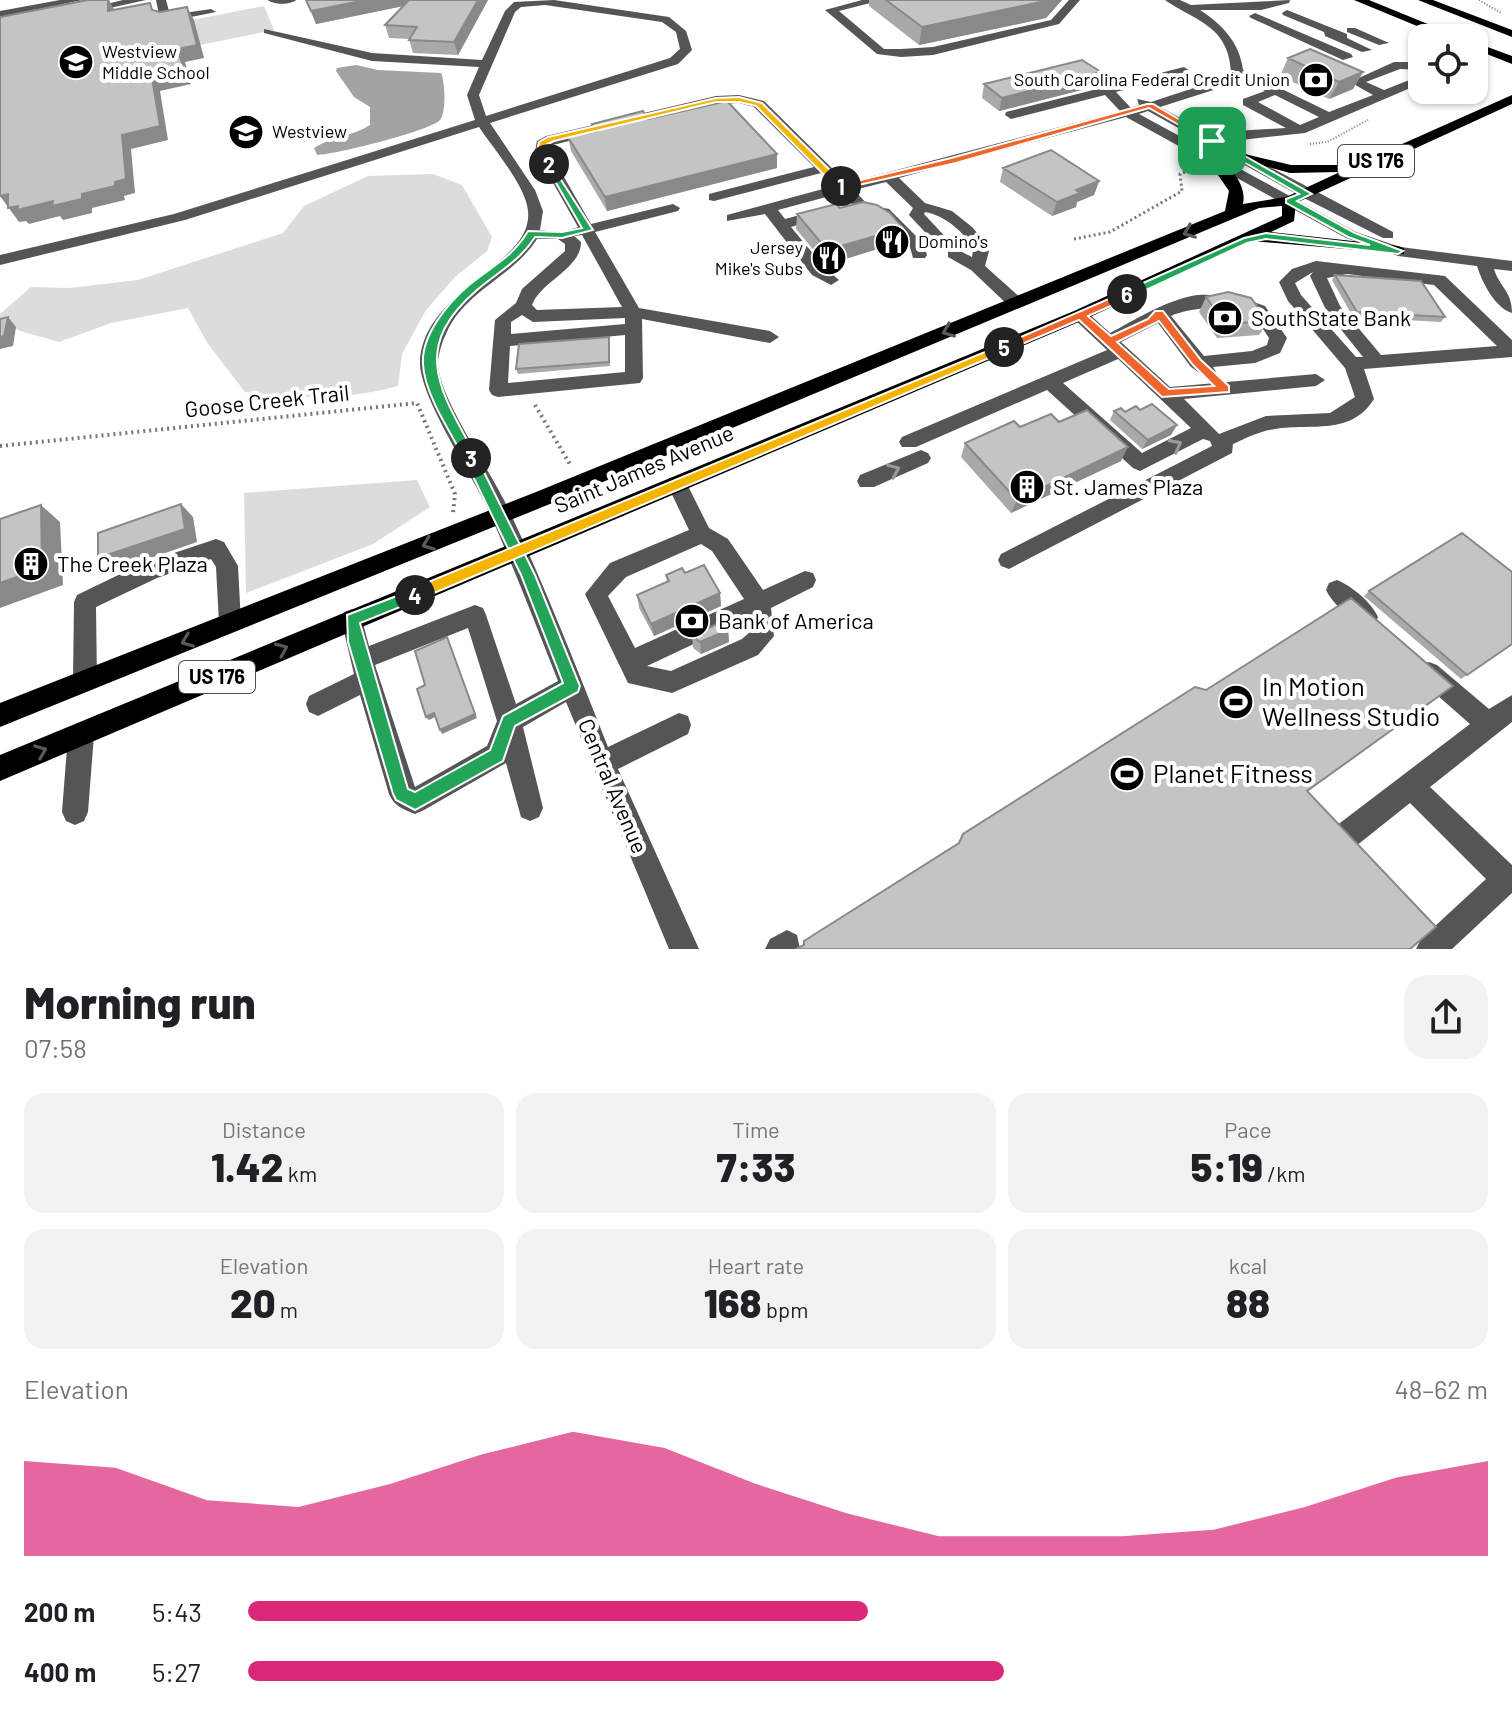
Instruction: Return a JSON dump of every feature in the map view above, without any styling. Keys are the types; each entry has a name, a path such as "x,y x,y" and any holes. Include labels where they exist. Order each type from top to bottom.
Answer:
{"main road":[{"path":"1359,0 1420,24"},
{"path":"1423,0 1512,34"},
{"path":"1488,51 1512,60"},
{"name":"Saint James Avenue","path":"0,715 500,515 1256,204 1289,201 1307,194 1512,99"},
{"path":"1237,154 1290,169 1362,167"},
{"path":"1214,159 1236,186 1238,202 1231,214"},
{"name":"Saint James Avenue","path":"0,768 1080,315 1289,218 1289,201"},
{"path":"1244,241 1266,236 1398,251"}],"street":[{"path":"0,1 9,0"},
{"path":"0,14 78,0"},
{"path":"0,25 137,0"},
{"path":"161,0 166,19 211,12"},
{"path":"273,0 291,0"},
{"path":"2,262 79,246 484,125 674,61 686,50 685,38 662,0"},
{"path":"877,0 830,10 881,52 901,53 933,51 1055,22 1075,0"},
{"path":"1170,0 1219,8 1267,6 1283,0"},
{"path":"673,208 562,235 532,234 536,211 528,190 484,125 474,107 473,95 510,11 518,4 529,2 665,19 676,24"},
{"path":"1197,4 1229,43 1238,59 1237,72"},
{"path":"1281,14 1366,50"},
{"path":"1281,14 1366,50"},
{"path":"1281,14 1366,50"},
{"path":"268,31 372,57 488,64"},
{"path":"1356,82 1398,65 1408,65"},
{"path":"1011,115 1184,71"},
{"path":"1237,72 1329,117"},
{"path":"732,218 1128,113 1219,84 1237,72"},
{"path":"1343,76 1382,94"},
{"path":"1212,141 1245,131 1283,133 1300,130 1408,84"},
{"path":"1112,89 1150,106 1366,226 1478,262 1512,308"},
{"path":"1112,89 1128,113 1351,235 1398,251 1512,266"},
{"path":"1275,91 1248,102 1300,130"},
{"path":"562,235 573,242 573,252 528,293 523,306 503,320 498,390 634,378 633,321 588,230 542,151 542,144 551,139 716,100 739,99 759,104 862,206"},
{"path":"714,197 822,169"},
{"path":"889,177 921,207 936,207 945,211 979,244 981,251 977,267"},
{"path":"921,207 916,215 948,249 977,267 1016,303"},
{"path":"768,208 818,271 831,280"},
{"path":"782,225 837,209 877,208 889,215 918,246 919,255"},
{"name":"Central Avenue","path":"532,234 520,253 473,288 449,312 436,336 429,364 441,403 517,553 602,763 684,949"},
{"path":"1050,382 1140,463 1268,423 1325,423 1358,407 1365,399 1361,380 1352,364 1294,297 1287,282 1311,266 1443,282 1512,351"},
{"path":"1377,362 1333,308 1318,276 1321,273 1443,282"},
{"path":"867,481 915,450 1115,346 1159,313 1182,303 1236,299 1259,310 1278,338 1274,349 1255,357 1197,363"},
{"path":"523,306 533,316 633,321 770,337"},
{"path":"1159,313 1197,363 1225,389"},
{"path":"1080,315 1215,438"},
{"path":"501,341 633,321"},
{"path":"1352,364 1512,351"},
{"path":"1167,394 1316,380"},
{"path":"1009,560 1215,438"},
{"path":"677,484 702,534 720,545 760,615"},
{"path":"702,534 618,570 596,594 639,670 760,615 805,580"},
{"path":"85,681 85,602 149,571 216,548 227,566 230,623"},
{"path":"1337,590 1383,631"},
{"path":"318,704 364,669 475,615 509,721 530,808"},
{"path":"352,619 402,794 415,801 497,755 509,721 572,686"},
{"path":"1406,652 1488,724"},
{"path":"1346,836 1512,707"},
{"path":"602,763 679,725"},
{"path":"75,812 81,735"},
{"path":"1411,786 1506,879 1431,949"}],"path":[{"path":"1479,0 1505,15"},
{"path":"525,388 573,468"},
{"name":"Goose Creek Trail","path":"0,446 417,403 455,494 454,516"}],"shaded area":[{"path":"264,6 274,30 200,45 187,21"},
{"path":"356,65 378,70 441,73 444,83 442,118 431,126 400,136 317,155 314,148 370,125 370,107 354,97 336,71 337,68"},
{"path":"433,174 462,185 492,237 487,251 455,277 426,310 402,354 398,386 360,394 322,397 245,392 208,344 188,308 111,323 59,342 20,331 0,320 0,314 31,287 69,288 138,280 283,233 304,206 368,176"},
{"path":"417,480 430,507 373,544 246,593 244,493"}],"building":[{"path":"88,0 108,0 108,11 150,3 152,10 160,12 187,7 197,45 178,49 184,71 152,78 160,126 122,135 126,179 115,182 115,186 82,194 82,199 52,206 53,201 17,210 18,206 8,208 8,194 0,196 0,17"},
{"path":"306,0 366,0 311,11"},
{"path":"409,0 478,0 454,42 409,40 417,27 385,25"},
{"path":"886,0 1050,0 922,27"},
{"path":"1310,49 1363,72 1339,82 1288,58"},
{"path":"1082,60 1101,72 1002,98 984,84"},
{"path":"727,101 777,154 605,197 568,137 597,131 592,124 643,111 648,119"},
{"path":"1051,150 1099,181 1057,202 1003,168"},
{"path":"863,202 877,205 890,213 903,228 827,250 797,214 836,204 840,208"},
{"path":"1335,275 1421,281 1445,317 1357,312"},
{"path":"1228,292 1251,298 1268,321 1225,324 1206,297"},
{"path":"8,317 4,336 0,337 0,319"},
{"path":"609,337 609,362 516,369 519,344"},
{"path":"1152,404 1177,425 1148,440 1114,411 1121,408 1125,412 1136,406 1140,410"},
{"name":"St. James Plaza","path":"1087,410 1128,447 1017,500 965,443 1014,421 1020,427 1051,414 1059,422"},
{"path":"181,504 185,529 98,558 98,533"},
{"path":"41,505 42,568 0,583 0,519"},
{"path":"1462,533 1512,572 1512,644 1467,675 1369,591"},
{"path":"704,565 720,593 651,624 637,595 669,581 666,575 682,568 685,573"},
{"path":"1351,598 1453,686 1307,791 1436,927 1410,949 796,949 959,843 963,834 1195,687 1206,690"},
{"path":"719,623 728,630 700,642 692,636"},
{"path":"447,637 475,714 440,730 434,713 426,717 417,689 425,685 415,651"}],"place":[{"name":"Westview Middle School","path":"76,62"},
{"name":"South Carolina Federal Credit Union","path":"1316,80"},
{"name":"Westview","path":"246,132"},
{"name":"Domino's","path":"892,242"},
{"name":"Jersey Mike's Subs","path":"829,258"},
{"name":"SouthState Bank","path":"1225,318"},
{"name":"St. James Plaza","path":"1027,487"},
{"name":"The Creek Plaza","path":"31,564"},
{"name":"Bank of America","path":"692,621"},
{"name":"In Motion Wellness Studio","path":"1236,702"},
{"name":"Planet Fitness","path":"1127,774"}],"route":[{"path":"1212,141 1150,106 843,188 759,104 739,99 716,100 674,109 551,139 542,144 542,151 588,230 562,235 532,234 520,253 473,288 449,312 436,336 429,364 441,403 492,497 517,553 528,575 572,686 509,721 497,755 415,801 402,794 356,642 352,619 476,571 517,553 561,535 677,484 1080,315 1167,394 1225,389 1197,363 1159,313 1152,321 1109,341 1080,315 1244,241 1266,236 1398,251 1351,235 1289,201 1307,194 1212,141"}]}
